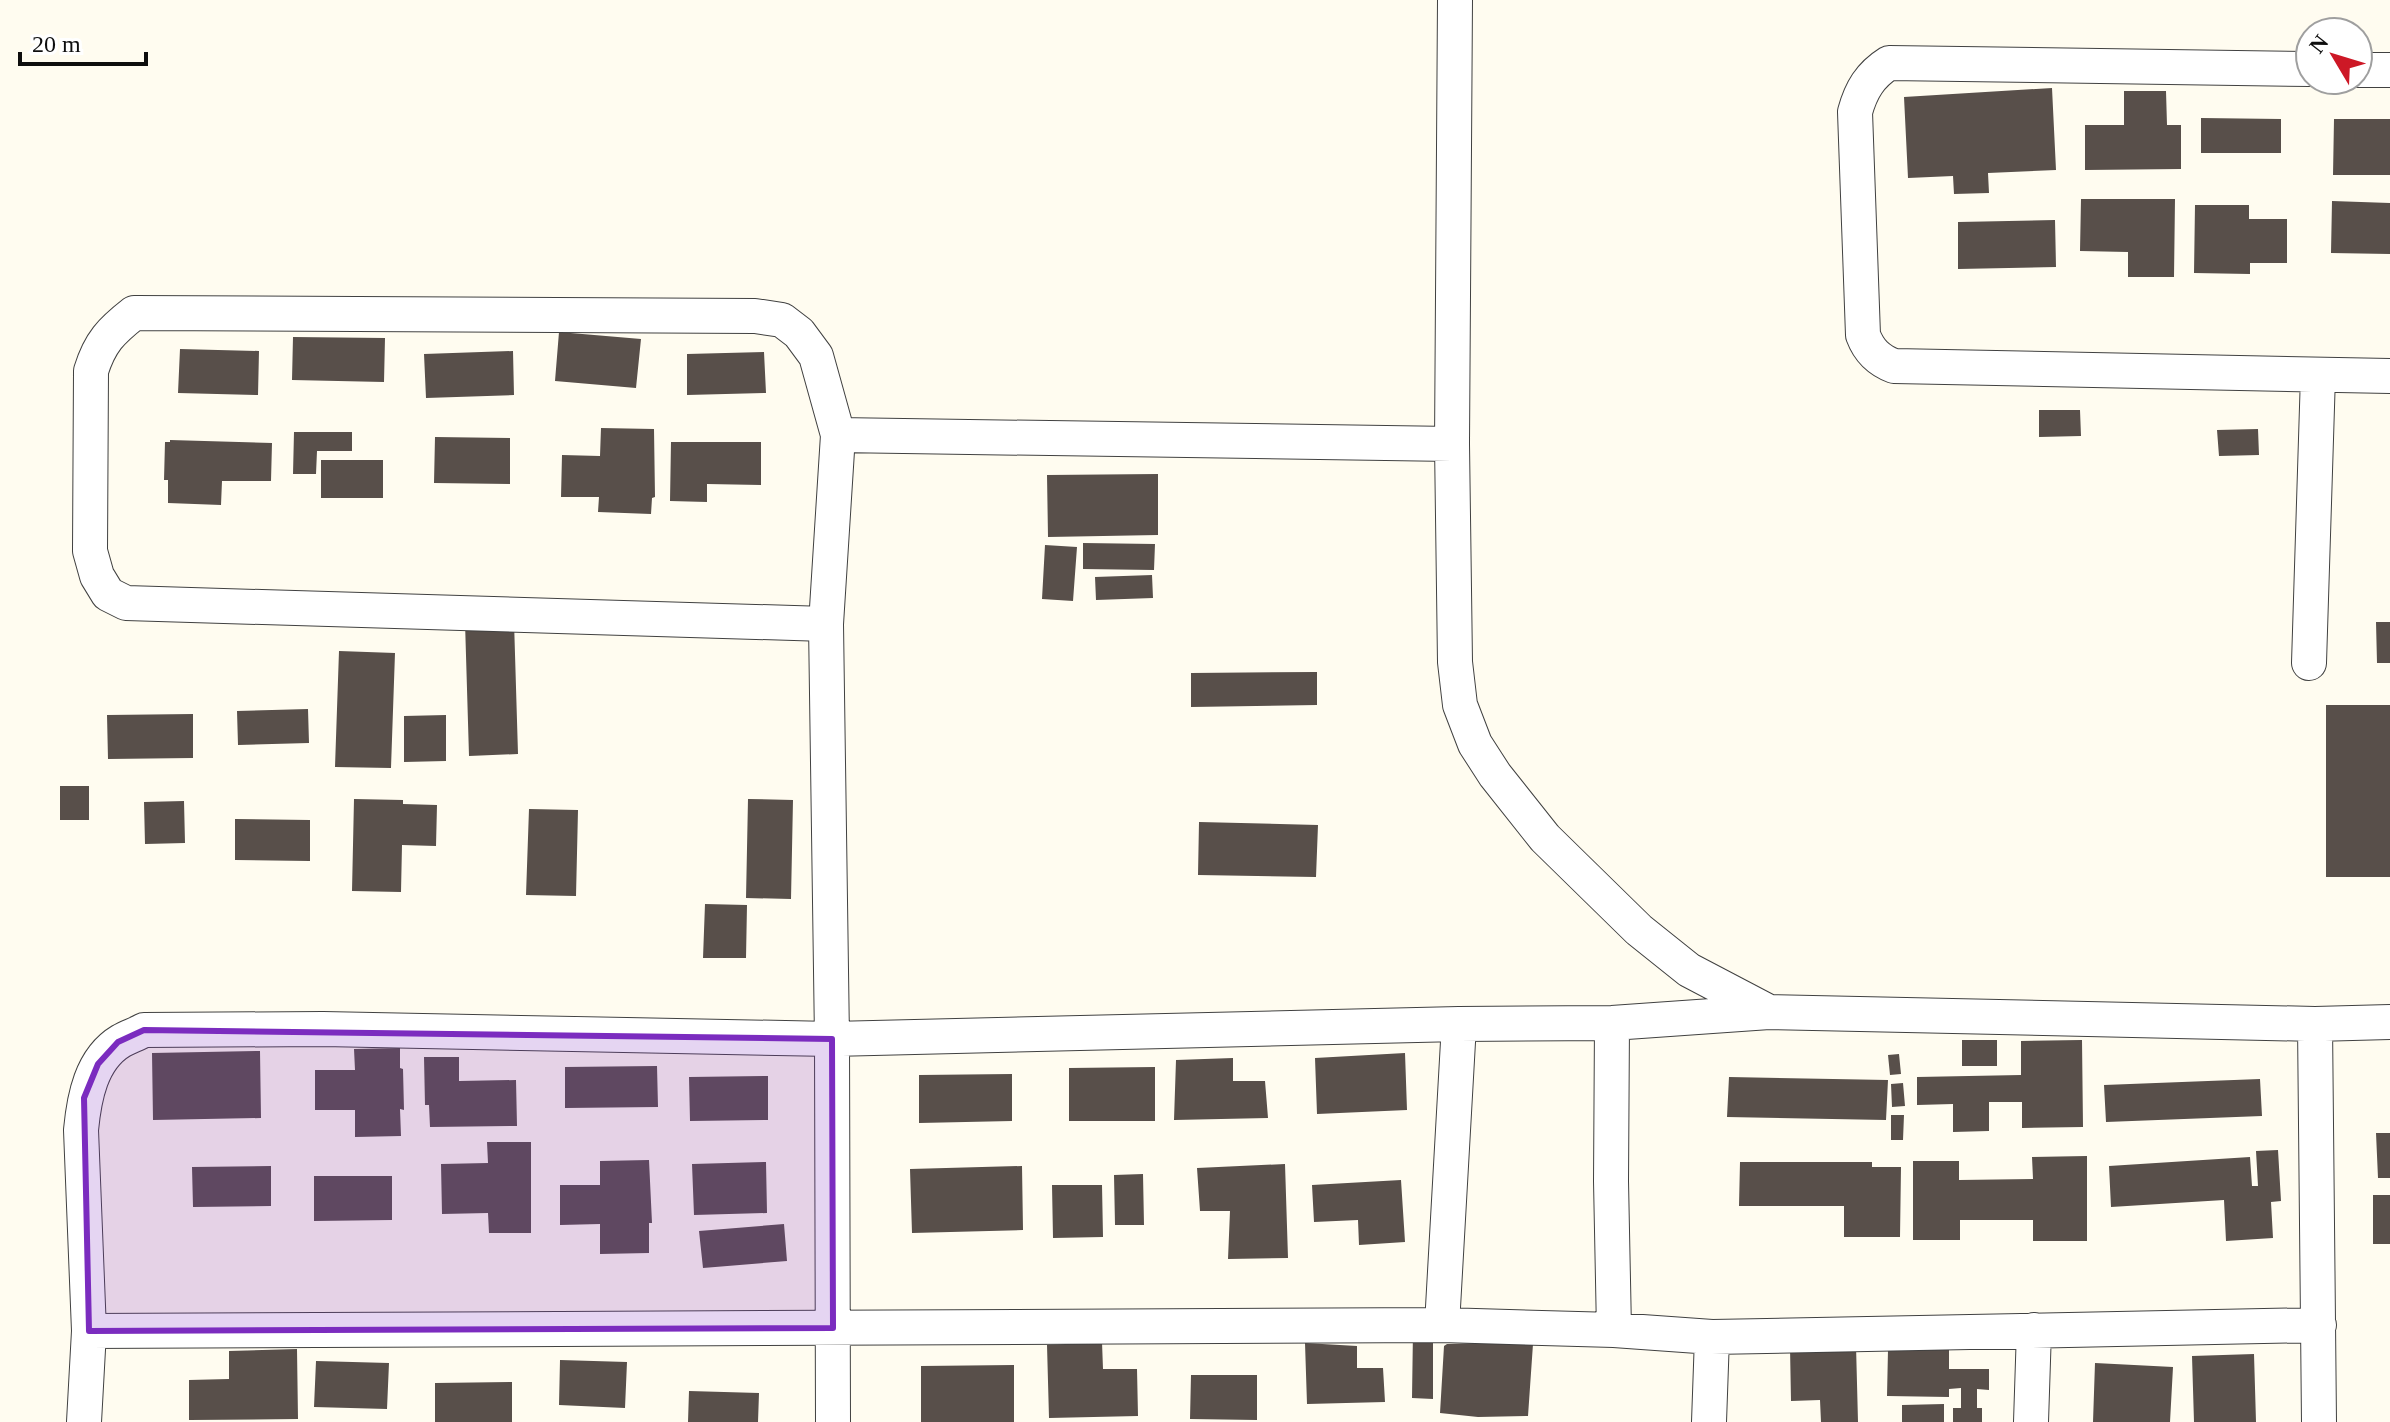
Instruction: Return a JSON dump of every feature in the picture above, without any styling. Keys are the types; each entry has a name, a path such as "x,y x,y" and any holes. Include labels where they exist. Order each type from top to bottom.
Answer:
{"street":[{"path":"1455,0 1452,444 1455,662 1460,705 1475,744 1495,775 1545,838 1639,930 1689,970 1769,1012"},
{"path":"2294,69 1889,63 1875,72 1859,97 1855,112 1863,335 1867,346 1882,361 1894,366 2390,376"},
{"path":"826,624 126,603 108,594 97,576 90,551 91,371 97,352 112,330 134,313 755,316 782,320 799,333 816,356 838,435 826,624 833,1422"},
{"path":"2309,663 2318,375"},
{"path":"838,435 1452,444"},
{"path":"84,1422 89,1331 81,1130 84,1098 98,1064 118,1042 144,1030 323,1029 832,1039 1612,1023 1769,1012 2315,1024 2390,1022"},
{"path":"1612,1023 1614,1330"},
{"path":"1442,1325 1459,1024"},
{"path":"2315,1024 2319,1422"},
{"path":"89,1331 1442,1325 1614,1330 1712,1337 2319,1325"},
{"path":"2031,1422 2034,1330"},
{"path":"1709,1422 1712,1337"}],"highlighted area":[{"path":"144,1030 832,1039 833,1328 89,1331 84,1098 98,1064 118,1042"}],"building":[{"path":"2052,88 2056,170 1988,173 1989,193 1954,194 1953,176 1908,178 1904,97"},
{"path":"2124,91 2166,91 2167,125 2181,125 2181,169 2085,170 2085,125 2124,125"},
{"path":"2201,118 2281,119 2281,153 2201,153"},
{"path":"2334,119 2390,119 2390,175 2333,175"},
{"path":"2081,199 2175,199 2174,277 2128,277 2128,252 2080,251"},
{"path":"2332,201 2390,203 2390,254 2331,253"},
{"path":"2195,205 2249,205 2249,219 2287,219 2287,263 2250,263 2250,274 2194,273"},
{"path":"2055,220 2056,267 1958,269 1958,222"},
{"path":"559,332 641,339 636,388 555,381"},
{"path":"293,337 385,338 384,382 292,380"},
{"path":"180,349 259,351 258,395 178,393"},
{"path":"513,351 514,395 426,398 424,354"},
{"path":"764,352 766,393 687,395 687,354"},
{"path":"2039,410 2080,410 2081,436 2039,437"},
{"path":"601,428 654,429 655,497 652,498 651,514 598,512 599,497 561,497 562,455 600,456"},
{"path":"2258,429 2259,455 2219,456 2217,430"},
{"path":"294,432 352,432 352,451 317,451 316,474 293,474"},
{"path":"435,437 510,438 510,484 434,483"},
{"path":"165,442 272,443 271,481 222,481 221,505 168,503 168,480 164,480"},
{"path":"671,442 761,442 761,485 707,484 707,502 670,501"},
{"path":"321,460 383,460 383,498 321,498"},
{"path":"1158,474 1158,535 1048,537 1047,475"},
{"path":"1083,543 1155,544 1154,570 1083,569"},
{"path":"1045,545 1077,547 1073,601 1042,599"},
{"path":"1152,575 1153,598 1096,600 1095,577"},
{"path":"514,621 518,754 469,756 465,622"},
{"path":"2376,622 2390,622 2390,663 2377,663"},
{"path":"339,651 395,653 391,768 335,767"},
{"path":"1317,672 1317,705 1191,707 1191,673"},
{"path":"2326,705 2390,705 2390,877 2326,877"},
{"path":"308,709 309,743 238,745 237,711"},
{"path":"193,714 193,758 108,759 107,715"},
{"path":"446,715 446,761 404,762 404,716"},
{"path":"60,786 89,786 89,820 60,820"},
{"path":"354,799 403,800 403,804 437,805 436,846 402,845 401,892 352,891"},
{"path":"748,799 793,800 791,899 746,898"},
{"path":"184,801 185,843 145,844 144,802"},
{"path":"529,809 578,810 576,896 526,895"},
{"path":"235,819 310,820 310,861 235,860"},
{"path":"1199,822 1318,825 1316,877 1198,875"},
{"path":"705,904 747,905 746,958 703,958"},
{"path":"1962,1040 1997,1040 1997,1066 1962,1066"},
{"path":"2082,1040 2083,1127 2022,1128 2022,1102 1989,1102 1989,1131 1953,1132 1953,1104 1917,1105 1917,1077 2021,1075 2021,1041"},
{"path":"400,1048 404,1110 400,1109 401,1136 355,1137 355,1110 315,1110 315,1070 355,1070 354,1049"},
{"path":"260,1051 261,1118 153,1120 152,1053"},
{"path":"1405,1053 1407,1110 1317,1114 1315,1058"},
{"path":"1899,1054 1901,1074 1890,1075 1888,1055"},
{"path":"424,1057 459,1057 459,1081 516,1080 517,1126 430,1127 429,1105 425,1105"},
{"path":"1233,1058 1233,1081 1265,1081 1268,1118 1174,1120 1176,1060"},
{"path":"657,1066 658,1107 565,1108 565,1067"},
{"path":"1155,1067 1155,1121 1069,1121 1069,1068"},
{"path":"1012,1074 1012,1121 919,1123 919,1075"},
{"path":"768,1076 768,1120 690,1121 689,1077"},
{"path":"1729,1077 1888,1080 1886,1120 1727,1117"},
{"path":"2260,1079 2262,1116 2106,1122 2104,1085"},
{"path":"1903,1083 1905,1106 1892,1107 1891,1084"},
{"path":"1891,1115 1904,1115 1903,1140 1891,1140"},
{"path":"2376,1133 2390,1133 2390,1178 2378,1178"},
{"path":"487,1142 531,1142 531,1233 489,1233 488,1213 442,1214 441,1164 488,1163"},
{"path":"2278,1150 2281,1201 2271,1202 2273,1238 2226,1241 2224,1200 2111,1207 2109,1166 2250,1157 2252,1186 2258,1186 2256,1151"},
{"path":"2087,1156 2087,1241 2033,1241 2033,1220 1960,1220 1960,1240 1913,1240 1913,1161 1959,1161 1959,1180 2033,1179 2032,1157"},
{"path":"649,1160 652,1223 649,1223 649,1253 600,1254 600,1224 560,1225 560,1185 600,1185 600,1161"},
{"path":"766,1162 767,1213 694,1215 692,1164"},
{"path":"1740,1162 1872,1162 1872,1167 1901,1167 1900,1237 1844,1237 1844,1206 1739,1206"},
{"path":"1285,1164 1288,1258 1228,1259 1230,1211 1200,1211 1197,1168"},
{"path":"271,1166 271,1206 193,1207 192,1167"},
{"path":"1022,1166 1023,1230 912,1233 910,1169"},
{"path":"1143,1174 1144,1225 1115,1225 1114,1175"},
{"path":"314,1176 392,1176 392,1220 314,1221"},
{"path":"1401,1180 1405,1242 1359,1245 1358,1220 1314,1222 1312,1185"},
{"path":"1052,1185 1102,1185 1103,1237 1053,1238"},
{"path":"2373,1195 2390,1195 2390,1244 2373,1244"},
{"path":"784,1224 787,1261 703,1268 699,1231"},
{"path":"1433,1329 1433,1399 1412,1398 1413,1330"},
{"path":"1102,1342 1103,1369 1137,1369 1138,1416 1049,1418 1047,1345"},
{"path":"1305,1343 1357,1346 1357,1368 1383,1368 1385,1402 1307,1404"},
{"path":"1533,1344 1528,1416 1478,1417 1440,1413 1444,1346"},
{"path":"1856,1345 1858,1422 1821,1422 1820,1400 1791,1401 1790,1347"},
{"path":"297,1349 298,1419 189,1420 189,1380 229,1379 229,1351"},
{"path":"1888,1350 1949,1350 1949,1369 1989,1369 1989,1390 1977,1389 1977,1408 1982,1408 1982,1422 1953,1422 1953,1408 1961,1408 1961,1388 1949,1389 1949,1397 1887,1396"},
{"path":"2254,1354 2256,1422 2194,1422 2192,1356"},
{"path":"560,1360 627,1362 625,1408 559,1405"},
{"path":"316,1361 389,1363 387,1409 314,1407"},
{"path":"2095,1363 2173,1367 2170,1422 2093,1422"},
{"path":"1014,1365 1014,1422 921,1422 921,1366"},
{"path":"1191,1375 1257,1375 1257,1420 1190,1419"},
{"path":"512,1382 512,1422 435,1422 435,1383"},
{"path":"689,1391 759,1393 758,1422 688,1422"},
{"path":"1944,1404 1944,1422 1902,1422 1902,1405"}]}
